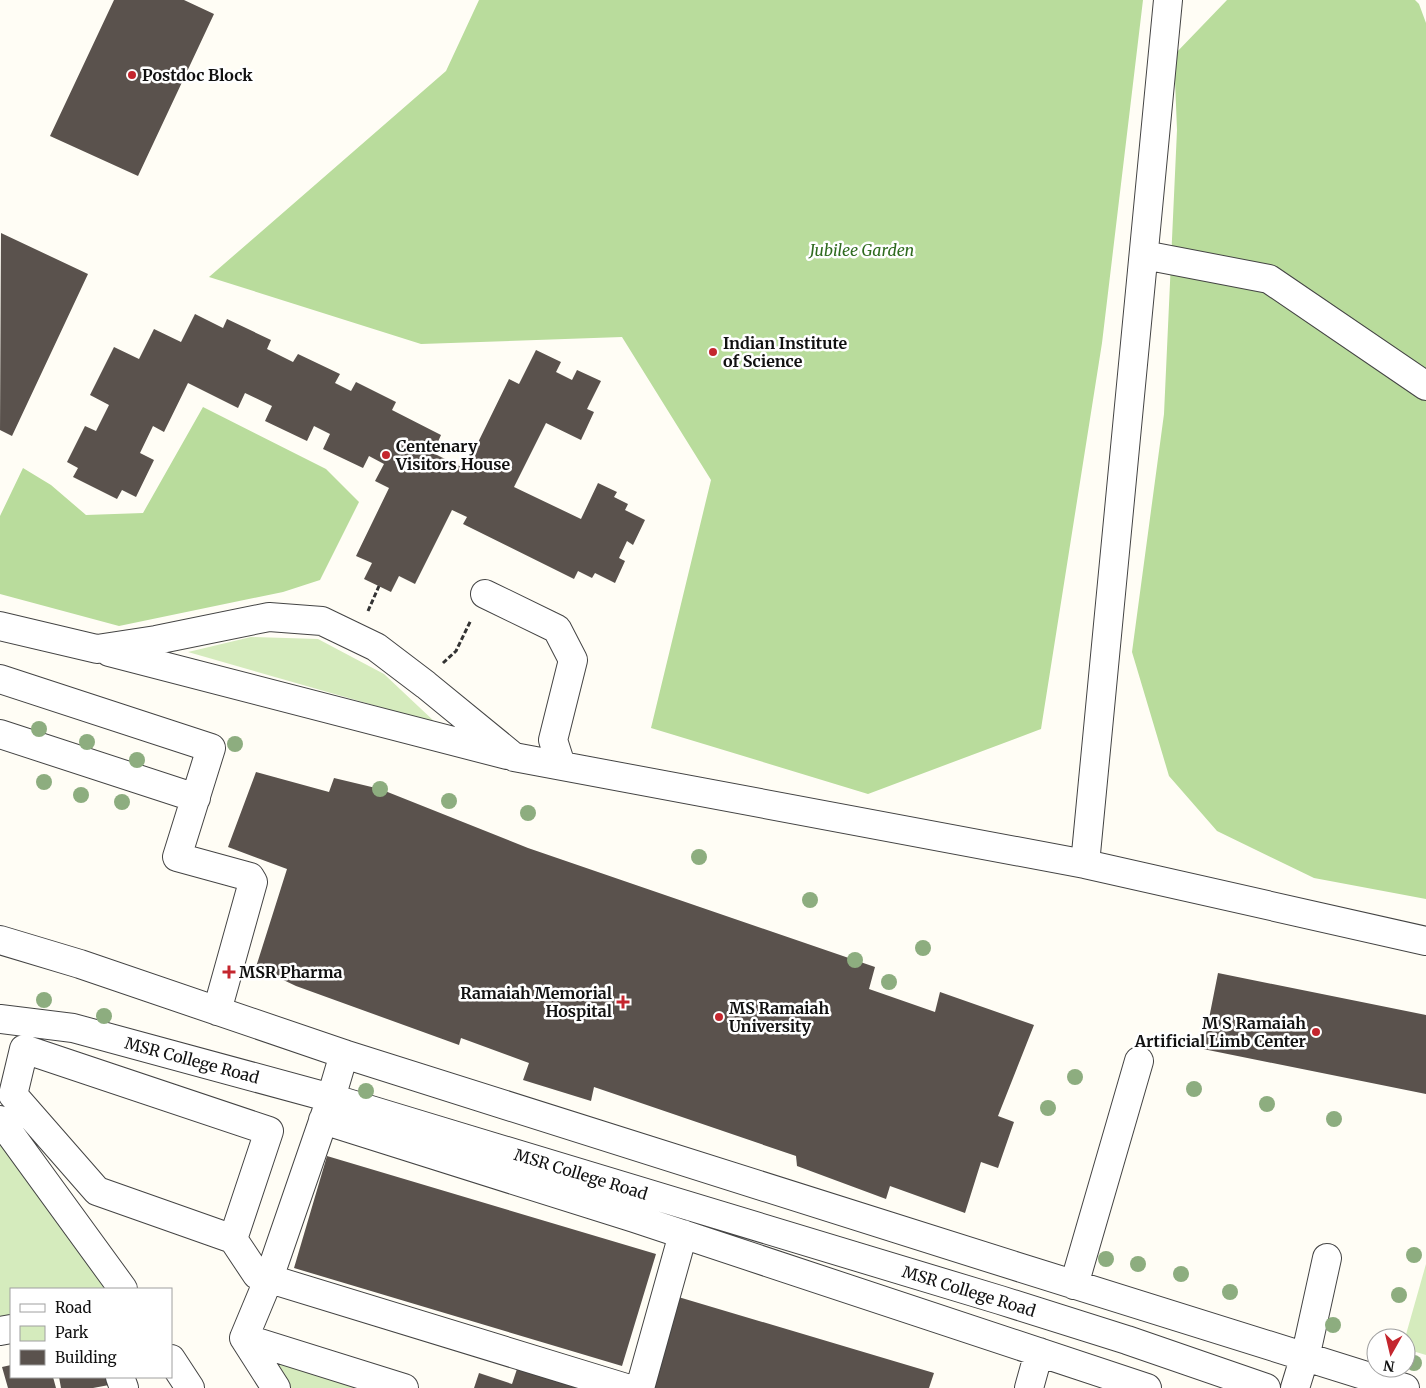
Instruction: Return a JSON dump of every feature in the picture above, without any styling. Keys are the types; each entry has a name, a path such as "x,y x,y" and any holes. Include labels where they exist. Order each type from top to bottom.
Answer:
{"street":[{"path":"1085,864 1168,0"},
{"path":"1144,255 1269,279 1426,386"},
{"path":"485,594 557,629 573,660 553,740 562,765"},
{"path":"97,649 156,640 269,617 322,621 376,647 514,757"},
{"path":"0,626 97,649 514,757 1085,864 1426,941"},
{"path":"0,679 211,748 178,857 250,877 253,882 217,1012"},
{"path":"0,734 196,798"},
{"path":"0,940 80,964 344,1054 1405,1388"},
{"path":"0,952 27,947"},
{"name":"MSR College Road","path":"0,1019 73,1028 327,1109 1000,1300 1156,1350 1266,1388"},
{"path":"233,1239 269,1131 24,1048 12,1095 96,1191 233,1239 257,1275 626,1388"},
{"path":"244,1338 269,1278 344,1054"},
{"path":"1074,1285 1139,1060"},
{"path":"327,1109 683,1234 1147,1388 1156,1350"},
{"path":"0,1120 118,1286"},
{"path":"640,1388 683,1234"},
{"path":"1295,1388 1305,1357 1327,1258"},
{"path":"244,1338 276,1388"},
{"path":"244,1338 404,1388"},
{"path":"1029,1388 1039,1352"},
{"path":"172,1361 190,1388"}],"path":[{"path":"370,606 379,586"},
{"path":"398,664 437,669 456,651 485,594"}],"green space":[{"name":"Jubilee Garden","path":"479,0 1143,0 1102,343 1041,729 868,794 651,728 711,480 622,337 421,344 209,277 446,71"},
{"path":"1227,0 1415,0 1419,4 1426,23 1426,899 1314,878 1217,831 1169,776 1132,652 1164,414 1177,130 1174,55"},
{"path":"203,407 326,469 359,502 320,580 283,592 119,626 0,594 0,516 23,468 51,485 86,515 143,513"},
{"path":"251,637 318,639 384,674 436,723 188,652"},
{"path":"0,1138 104,1279 105,1288 10,1288 10,1324 0,1326"},
{"path":"1426,1264 1426,1355 1416,1352 1416,1328 1408,1328"},
{"path":"267,1355 357,1388 290,1388"}],"building":[{"name":"Postdoc Block","path":"114,0 184,0 214,14 138,176 50,136"},
{"path":"1,233 88,274 12,436 0,430"},
{"name":"Centenary Visitors House","path":"195,314 223,328 227,319 271,340 267,349 293,362 298,354 340,374 335,383 351,391 356,382 396,402 392,410 441,435 433,453 465,469 509,379 519,384 536,350 561,362 556,372 572,380 577,370 601,381 587,409 594,412 581,440 546,423 514,487 581,519 598,483 617,492 614,497 628,504 625,510 645,520 633,545 627,541 619,558 625,561 615,583 595,573 592,578 578,571 574,579 463,524 467,517 452,510 415,584 399,576 391,592 364,579 372,563 356,556 389,488 375,481 384,464 369,456 363,468 323,449 330,434 314,426 307,441 265,421 272,406 245,393 238,408 188,383 164,432 153,426 140,453 154,460 136,497 122,490 117,499 73,477 78,468 67,462 85,426 96,431 109,405 90,395 114,347 139,359 154,329 181,342"},
{"name":"Ramaiah Memorial Hospital","path":"256,772 329,792 334,778 380,789 528,848 875,967 869,989 935,1012 940,992 1034,1025 998,1116 1014,1122 998,1168 981,1162 965,1213 890,1186 886,1199 797,1166 796,1156 594,1087 591,1101 523,1080 529,1063 461,1038 459,1045 296,986 256,967 287,869 228,847"},
{"name":"M S Ramaiah Artificial Limb Center","path":"1218,973 1426,1015 1426,1094 1203,1049"},
{"path":"327,1156 656,1254 622,1366 294,1268"},
{"path":"675,1296 934,1373 929,1388 648,1388"},
{"path":"10,1365 10,1378 53,1378 56,1388 8,1388 2,1367"},
{"path":"518,1366 585,1388 474,1388 479,1373 512,1384"},
{"path":"59,1378 107,1378 109,1385 93,1388 61,1388"}],"place":[{"name":"Postdoc Block","path":"132,75"},
{"name":"Indian Institute of Science","path":"713,352"},
{"name":"Centenary Visitors House","path":"386,455"},
{"name":"MSR Pharma","path":"229,972"},
{"name":"Ramaiah Memorial Hospital","path":"623,1002"},
{"name":"MS Ramaiah University","path":"719,1017"},
{"name":"M S Ramaiah Artificial Limb Center","path":"1316,1032"}]}
